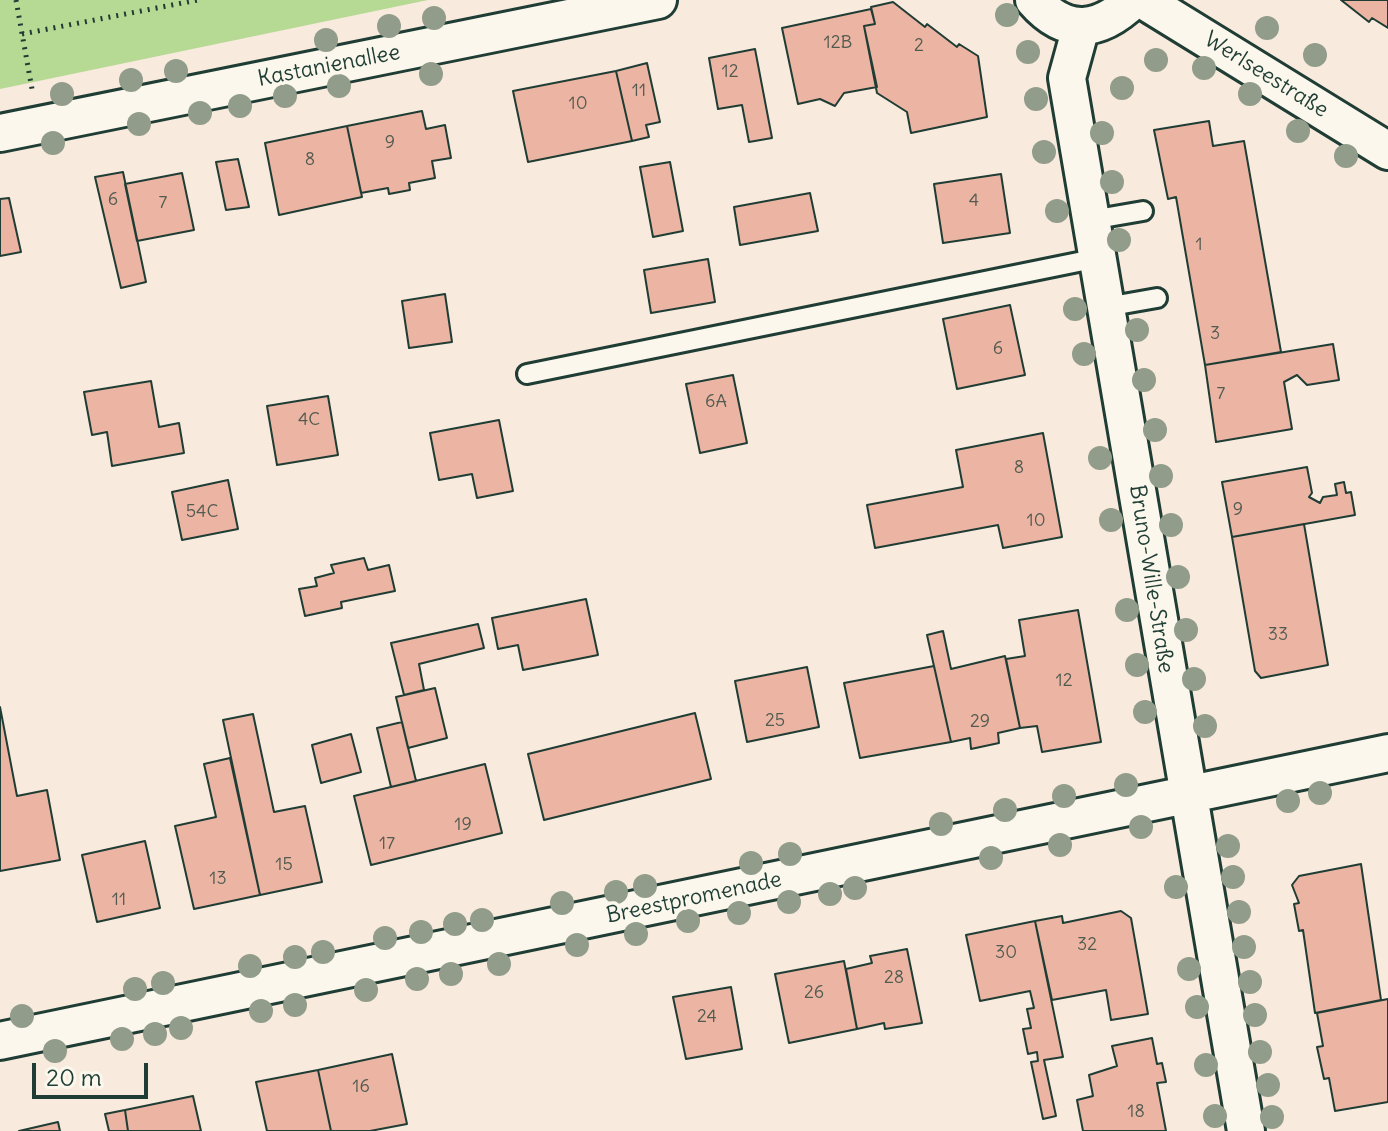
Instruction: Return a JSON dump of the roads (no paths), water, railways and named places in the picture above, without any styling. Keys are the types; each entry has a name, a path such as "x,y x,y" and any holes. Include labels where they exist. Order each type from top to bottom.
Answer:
{"street":[{"name":"Kastanienallee","path":"0,133 658,0"},
{"path":"1034,0 1055,20 1081,27 1112,20 1133,0"},
{"name":"Werlseestraße","path":"1143,0 1388,151"},
{"name":"Bruno-Wille-Straße","path":"1081,27 1067,78 1246,1131"},
{"name":"Breestpromenade","path":"0,1041 1388,753"}],"lane":[{"path":"1091,220 1143,211"},
{"path":"527,374 1098,258"},
{"path":"1106,307 1157,298"}]}
